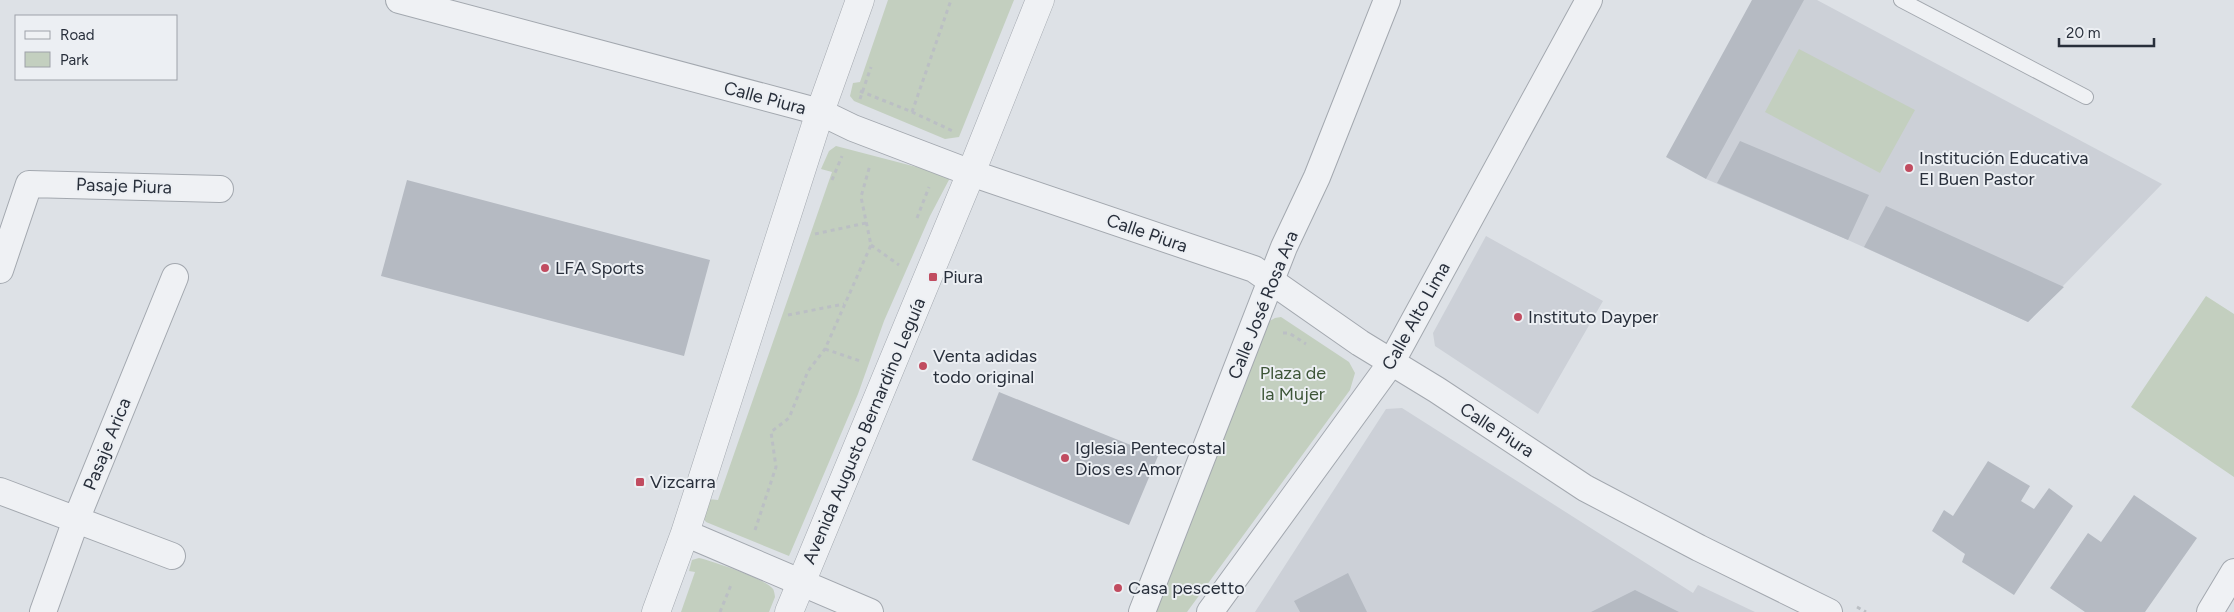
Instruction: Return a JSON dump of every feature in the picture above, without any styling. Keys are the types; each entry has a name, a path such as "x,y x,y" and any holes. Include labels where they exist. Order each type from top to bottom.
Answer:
{"street":[{"name":"Calle Piura","path":"399,0 820,112 853,128 971,173 1254,269 1391,363 1437,390 1585,488 1699,548 1829,612"},
{"path":"656,612 685,533 820,112 860,0"},
{"name":"Avenida Augusto Bernardino Leguía","path":"789,612 971,173 1040,0"},
{"name":"Calle José Rosa Ara","path":"1142,612 1284,247 1317,177 1387,0"},
{"name":"Calle Alto Lima","path":"1210,612 1391,363 1589,0"},
{"name":"Pasaje Piura","path":"0,270 29,184 220,189"},
{"name":"Pasaje Arica","path":"42,612 76,520 175,276"},
{"path":"0,491 172,556"},
{"path":"685,533 870,612"},
{"path":"2210,612 2234,572"}],"lane":[{"path":"1900,0 2086,97"}],"path":[{"path":"912,112 952,0"},
{"path":"857,91 912,112 960,134"},
{"path":"754,530 776,467 770,432 789,418 808,371 825,349 871,245 860,197 871,162"},
{"path":"815,234 866,223"},
{"path":"871,245 899,265"},
{"path":"788,315 844,304"},
{"path":"1278,333 1289,333 1313,348"},
{"path":"825,349 861,361"},
{"path":"720,612 732,583"}],"shaded area":[{"name":"Institución Educativa El Buen Pastor","path":"1752,0 1817,0 2162,184 2028,322 1848,240 1706,179"},
{"name":"Instituto Dayper","path":"1486,236 1603,301 1538,414 1435,346 1433,333"},
{"path":"1402,408 1693,593 1698,585 1755,612 1255,612 1386,409"}],"green space":[{"path":"888,0 1014,0 959,137 945,139 854,101 850,96 853,83 860,82"},
{"path":"1799,49 1915,110 1880,173 1765,112"},
{"path":"836,146 951,176 930,216 884,321 858,394 789,556 706,522 703,518 708,499 718,500 832,172 821,169 829,151"},
{"path":"2206,296 2234,314 2234,477 2131,407"},
{"name":"Plaza de la Mujer","path":"1281,317 1349,362 1355,373 1350,390 1187,612 1152,612 1266,323"},
{"path":"699,558 738,571 768,585 773,590 775,597 769,612 681,612 695,572 689,571 692,560"}],"building":[{"path":"1752,0 1804,0 1706,179 1666,157"},
{"path":"1740,141 1869,195 1848,240 1717,183"},
{"name":"LFA Sports","path":"407,180 710,260 684,356 381,276"},
{"path":"1886,206 2064,287 2028,322 1864,247"},
{"name":"Iglesia Pentecostal Dios es Amor","path":"999,392 1158,456 1129,525 972,460"},
{"path":"1988,461 2030,486 2021,501 2034,509 2049,488 2073,506 2014,595 1962,562 1965,554 1932,531 1944,510 1953,516"},
{"path":"2134,495 2197,538 2145,612 2085,612 2050,588 2088,533 2101,542"},
{"path":"1348,573 1367,612 1300,612 1294,601"},
{"path":"1635,590 1679,612 1591,612"}],"place":[{"name":"Institución Educativa El Buen Pastor","path":"1909,168"},
{"name":"LFA Sports","path":"545,268"},
{"name":"Piura","path":"933,277"},
{"name":"Instituto Dayper","path":"1518,317"},
{"name":"Venta adidas todo original","path":"923,366"},
{"name":"Iglesia Pentecostal Dios es Amor","path":"1065,458"},
{"name":"Vizcarra","path":"640,482"},
{"name":"Casa pescetto","path":"1118,588"}]}
